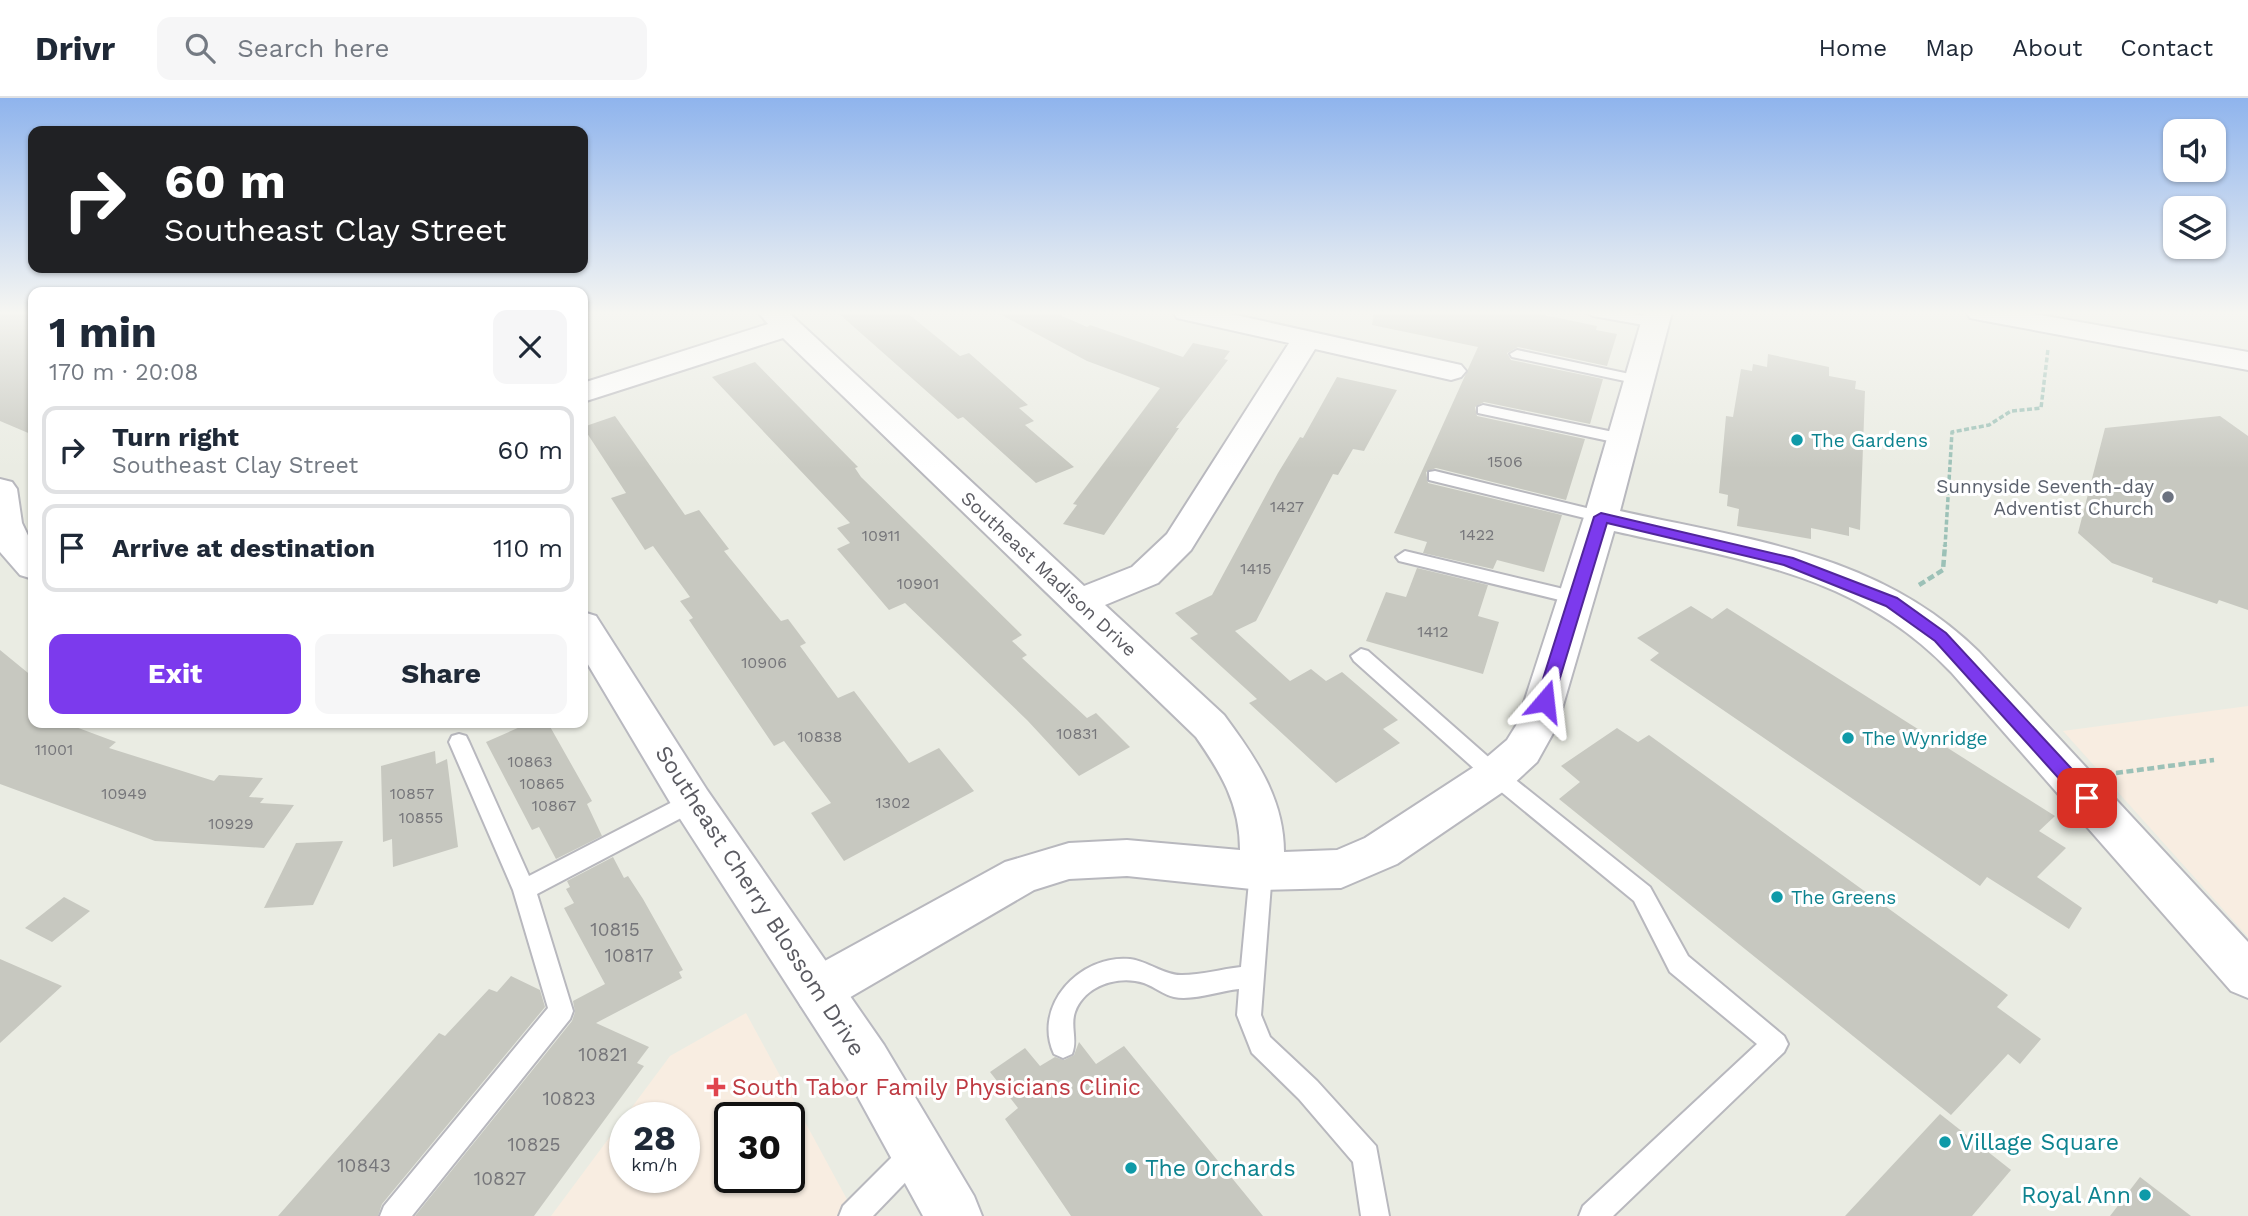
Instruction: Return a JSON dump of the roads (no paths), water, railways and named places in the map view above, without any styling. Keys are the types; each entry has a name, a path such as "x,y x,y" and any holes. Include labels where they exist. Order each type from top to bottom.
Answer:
{"street":[{"path":"588,391 659,364"},
{"name":"Southeast Madison Drive","path":"827,364 1210,726 1244,773 1260,808 1264,839 1261,871"},
{"path":"1079,603 1145,575 1179,542 1291,364"},
{"path":"1419,364 1451,371"},
{"path":"818,990 1021,874 1069,860 1127,858 1261,871 1341,869 1381,851 1495,775 1522,751 1536,726 1601,517 1644,364"},
{"path":"0,489 5,523 16,557"},
{"path":"1601,517 1788,562 1892,602 1941,637 2248,976"},
{"name":"Southeast Cherry Blossom Drive","path":"588,642 866,1062 954,1216"}],"lane":[{"path":"1565,364 1639,380"},
{"path":"1483,410 1623,439"},
{"path":"1435,476 1601,517"},
{"path":"1405,557 1576,598"},
{"path":"1361,656 1495,775 1642,894 1679,964 1775,1044 1593,1216"},
{"path":"394,1216 561,1011 524,890 459,742"},
{"path":"524,890 692,802"},
{"path":"1261,871 1250,1016 1261,1045 1308,1090 1366,1156 1372,1211 1375,1216"},
{"path":"1063,1046 1060,1019 1072,993 1098,973 1125,968 1155,974 1176,987 1251,976"},
{"path":"853,1216 916,1153"}],"place":[{"name":"The Gardens","path":"1797,440"},
{"name":"Sunnyside Seventh-day Adventist Church","path":"2168,497"},
{"name":"The Wynridge","path":"1848,738"},
{"name":"The Greens","path":"1777,897"},
{"name":"South Tabor Family Physicians Clinic","path":"716,1087"},
{"name":"Village Square","path":"1945,1142"},
{"name":"The Orchards","path":"1131,1168"},
{"name":"Royal Ann","path":"2145,1195"}]}
